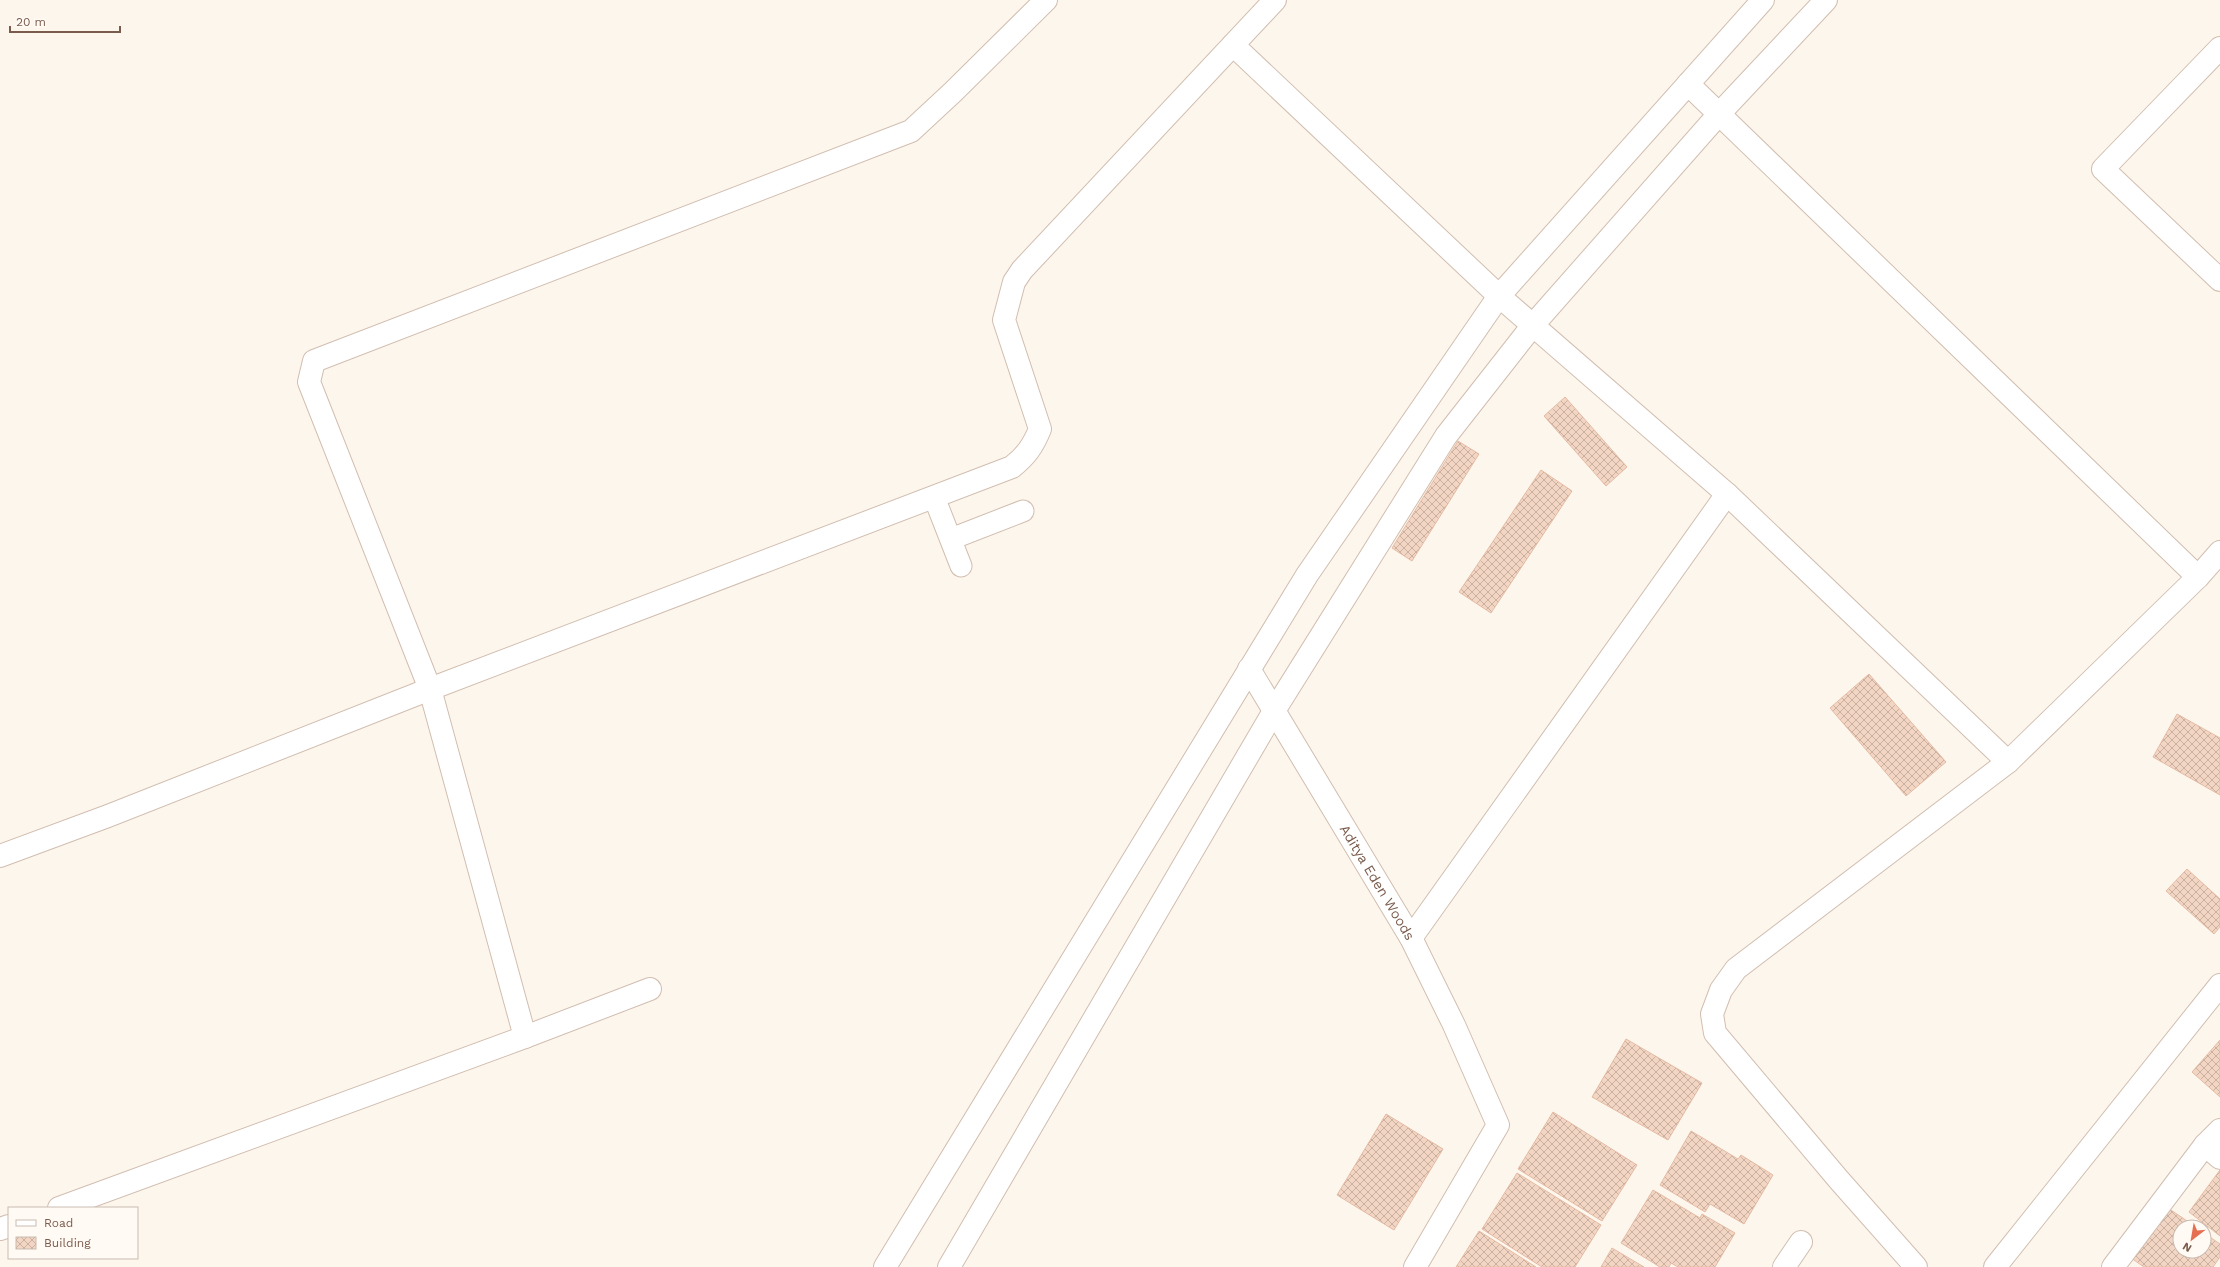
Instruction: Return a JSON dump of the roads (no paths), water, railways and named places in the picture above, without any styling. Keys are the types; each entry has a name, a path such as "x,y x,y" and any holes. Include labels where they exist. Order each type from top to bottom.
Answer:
{"street":[{"path":"525,1038 430,689 309,382 314,361 911,131 954,92 1046,0"},
{"path":"0,856 108,816 430,689 1012,467 1023,459 1033,446 1040,429 1004,320 1014,282 1022,270 1275,0"},
{"path":"885,1267 1307,575 1499,296 1763,0"},
{"path":"949,1267 1274,711 1446,436 1533,325 1719,114 1826,0"},
{"path":"1233,46 1499,296 1726,494 2008,762"},
{"path":"2220,48 2103,169 2220,280"},
{"path":"1688,84 2198,577"},
{"path":"1411,938 1726,494"},
{"path":"1916,1267 1839,1180 1715,1033 1712,1014 1721,990 1736,969 2008,762 2198,577 2220,552"},
{"name":"Aditya Eden Woods","path":"1249,669 1411,938 1490,1103 1498,1125 1415,1267"},
{"path":"1995,1267 2220,985"},
{"path":"62,1207 525,1038 650,989"},
{"path":"2113,1267 2212,1151 2220,1130"},
{"path":"1784,1267 1801,1242"}],"lane":[{"path":"934,496 961,566"},
{"path":"950,539 1023,511"}]}
